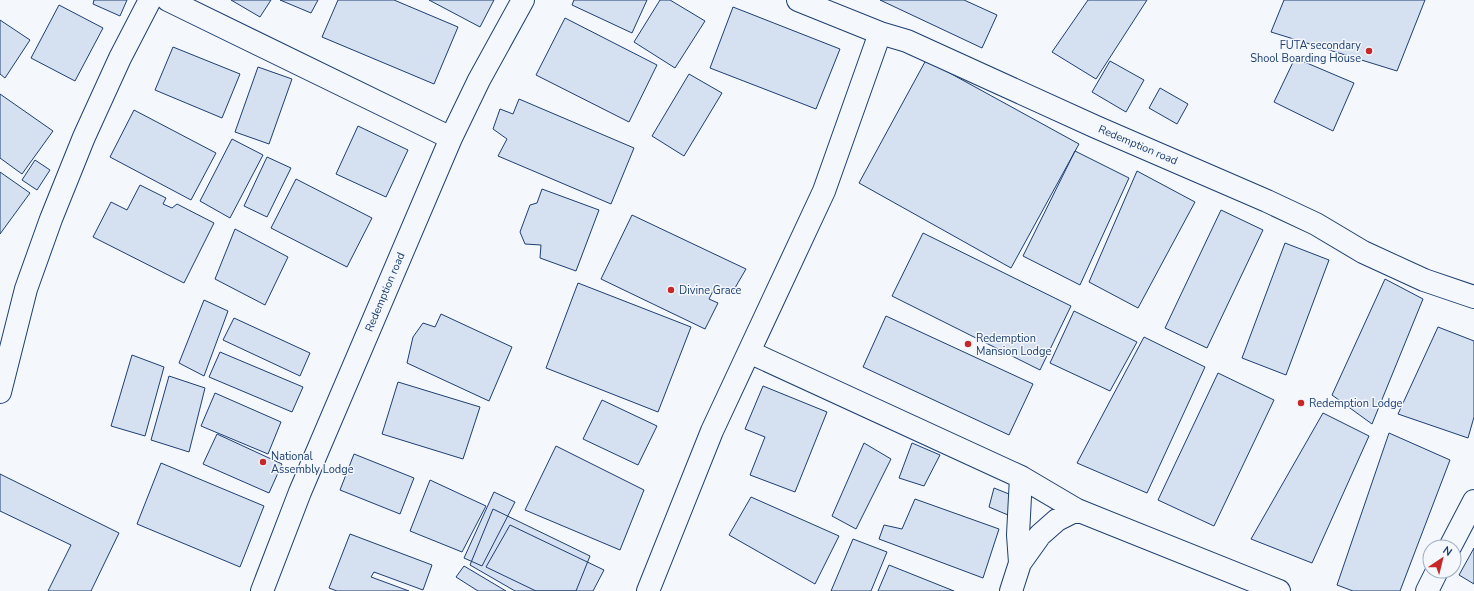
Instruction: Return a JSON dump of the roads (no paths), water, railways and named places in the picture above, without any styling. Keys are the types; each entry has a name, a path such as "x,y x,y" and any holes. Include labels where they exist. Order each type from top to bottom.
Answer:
{"street":[{"path":"0,392 26,289 51,220 84,137 120,58 150,0"},
{"path":"168,0 450,138"},
{"name":"Redemption road","path":"262,591 300,492 450,138 479,80 523,0"},
{"name":"Redemption road","path":"798,0 880,33 907,41 1096,127 1267,201 1316,224 1364,252 1424,280 1474,297"},
{"path":"648,591 712,431 824,191 880,33"},
{"path":"749,352 1021,477 1077,510 1278,591"},
{"path":"1020,563 1018,535 1021,477"},
{"path":"1454,539 1474,501"},
{"path":"1011,591 1020,563 1040,535 1057,520 1077,510"},
{"path":"1427,591 1433,579"}],"place":[{"name":"FUTA secondary Shool Boarding House","path":"1369,51"},
{"name":"Divine Grace","path":"671,290"},
{"name":"Redemption Mansion Lodge","path":"968,344"},
{"name":"Redemption Lodge","path":"1301,403"},
{"name":"National Assembly Lodge","path":"263,462"}]}
